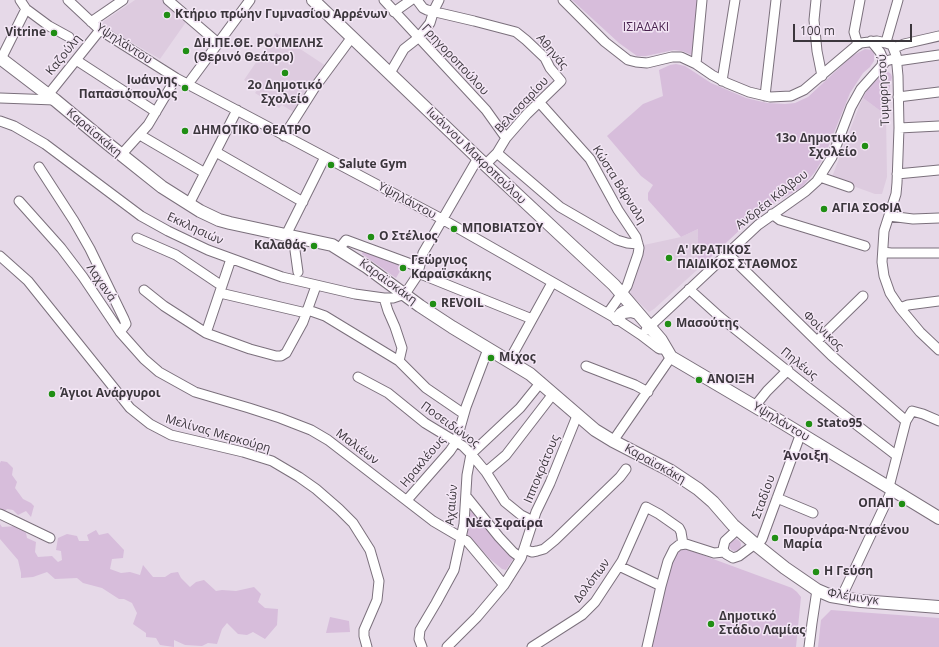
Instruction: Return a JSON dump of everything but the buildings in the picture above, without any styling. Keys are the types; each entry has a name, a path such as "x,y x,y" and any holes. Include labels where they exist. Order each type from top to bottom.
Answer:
{"main road":[{"name":"Ιωάννου Μακροπούλου","path":"313,0 622,294 638,313"},
{"name":"Καραϊσκάκη","path":"1,59 52,97 121,155 166,190 200,212 219,220 323,242 338,249 367,267 452,326 541,382 586,424 613,441 671,471 698,489 756,545"},
{"path":"613,316 631,311 638,313"},
{"name":"Υψηλάντου","path":"638,313 650,326 669,353 939,518"},
{"name":"Φλέμινγκ","path":"756,545 784,568 817,590 841,598 939,607"}],"street":[{"path":"20,0 26,10 69,38"},
{"name":"Υψηλάντου","path":"68,0 100,30 176,78 442,219 552,283 613,316 642,335 658,348 669,353"},
{"path":"91,22 123,0"},
{"path":"168,0 218,43"},
{"path":"188,84 250,0"},
{"name":"Γρηγοροπούλου","path":"384,0 486,110 506,138"},
{"path":"394,12 410,0"},
{"path":"417,0 423,8 433,12"},
{"path":"390,73 404,50 418,38 430,23 433,12 440,0"},
{"name":"Τυμφρηστού","path":"563,0 606,42 628,60 647,62 677,57 686,59 722,81 741,89 765,96 780,97 795,94 808,88 858,45 871,41 886,42 890,44 894,48 897,59 899,128 896,194 884,231 882,262 885,280 890,293 900,308 920,332 939,350"},
{"path":"696,64 702,0"},
{"path":"722,81 735,0"},
{"path":"765,96 776,0"},
{"path":"816,0 814,20 817,51 822,76"},
{"path":"858,45 854,32 860,0"},
{"path":"886,42 898,0"},
{"path":"1,59 26,10"},
{"name":"Αθηνάς","path":"433,12 516,32 545,58 550,68 561,81"},
{"name":"Καζούλη","path":"52,97 76,60 100,30"},
{"path":"894,48 904,44 939,36"},
{"path":"284,136 315,87 352,37"},
{"path":"871,41 880,52 883,59 882,65"},
{"name":"Ανδρέα Κάλβου","path":"642,335 758,225 806,191 820,177 832,157 851,107 866,83 882,65 888,60 939,56"},
{"path":"76,60 156,112"},
{"path":"121,155 140,135 156,112 176,78"},
{"name":"Βελισσαρίου","path":"405,294 418,270 423,253 442,219 482,162 497,153 506,138 539,102 561,81"},
{"path":"898,97 939,92"},
{"path":"0,98 52,97"},
{"name":"Κώστα Βάρναλη","path":"539,102 590,159 618,210 636,237 638,254 627,286 613,316"},
{"path":"188,204 237,110"},
{"name":"Εκκλησιών","path":"2,120 35,138 61,155 141,216 187,240 231,259 316,286 355,294 384,298 394,298 405,294"},
{"path":"899,128 939,126"},
{"path":"140,135 205,173"},
{"path":"216,152 303,202"},
{"path":"497,153 560,208 617,240 638,244"},
{"path":"298,272 289,236 303,202 325,157"},
{"path":"39,167 74,220 90,249 126,324 120,332"},
{"path":"897,174 939,170"},
{"path":"820,177 849,187"},
{"name":"Λαχανά","path":"19,201 61,248 83,277 120,332 144,359 166,376"},
{"path":"772,214 780,220 865,246"},
{"path":"889,216 913,219 939,218"},
{"path":"137,238 176,255 221,289 325,316 399,361 426,388 464,414"},
{"path":"338,249 346,240 532,319"},
{"path":"883,252 939,253"},
{"name":"Φοίνικος","path":"727,253 848,372 906,421"},
{"name":"Μελίνας Μερκούρη","path":"0,256 28,281 130,408 150,424 171,435 243,452 272,461 316,489 339,509 353,524 370,550 379,581 377,600 364,630 367,647"},
{"path":"206,333 231,259"},
{"path":"509,361 552,283"},
{"path":"144,290 164,306 206,333 250,349 281,356 286,353 289,348 307,312 316,286"},
{"name":"Πηλέως","path":"689,289 720,317 897,456"},
{"path":"817,341 863,296"},
{"path":"384,298 402,348 399,361"},
{"path":"900,308 908,305 939,301"},
{"name":"Ηρακλέους","path":"407,500 450,451 456,442 464,414 488,349"},
{"path":"613,441 648,392 669,353"},
{"path":"586,366 635,385 648,392"},
{"path":"755,406 767,391 788,370"},
{"name":"Μαλιέων","path":"166,376 203,395 249,408 315,432 333,443 434,521 472,546 504,585"},
{"name":"Ποσειδώνος","path":"358,377 388,393 425,423 456,442 471,454 486,472 505,502 521,515 533,521"},
{"path":"471,454 520,408 541,382"},
{"path":"486,472 506,454 553,394"},
{"path":"841,598 891,489 897,456 906,421 912,411 939,421"},
{"name":"Ιπποκράτους","path":"447,647 477,617 504,585 523,554 533,521 577,416"},
{"name":"Σταδίου","path":"756,545 762,539 801,433"},
{"name":"Αχαιών","path":"422,647 419,639 420,630 454,570 464,524 468,464 471,454"},
{"path":"466,496 513,552 523,554 538,551 550,544 620,477 626,469"},
{"path":"777,498 813,513"},
{"name":"Δολόπων","path":"533,647 586,611 619,566 646,507 679,528 683,544"},
{"path":"0,514 50,538"},
{"path":"724,552 723,547 725,542 738,529"},
{"path":"647,647 661,586 671,555 676,547 683,544 714,553 724,552 729,556 736,557 756,545"},
{"path":"619,566 661,586"},
{"path":"809,647 817,590"}],"shaded area":[{"path":"135,0 162,0 186,22 160,59 102,25 104,21"},
{"name":"2ο Δημοτικό Σχολείο","path":"276,33 326,66 295,113 282,105 279,108 255,93 258,89 244,80"},
{"name":"13ο Δημοτικό Σχολείο","path":"863,98 886,115 887,177 882,194 875,194 853,186 853,183 832,177"},
{"name":"Α' ΚΡΑΤΙΚΟΣ ΠΑΙΔΙΚΟΣ ΣΤΑΘΜΟΣ","path":"698,229 697,270 649,312 630,294 644,245 681,237"}],"green space":[{"name":"ΙΣΙΑΔΑΚΙ","path":"572,0 699,0 694,55 674,50 646,56 637,56 619,43"},
{"path":"865,49 871,50 874,53 874,61 863,73 850,93 825,155 815,172 802,187 758,213 697,270 698,229 681,237 648,200 648,193 653,185 641,176 607,136 643,104 663,96 659,70 670,65 676,64 685,66 711,83 746,98 767,103 785,104 795,103 808,97 852,56"},
{"path":"887,71 892,77 887,99 886,115 863,98 868,88"},
{"path":"363,251 403,266 396,278 362,254"},
{"path":"1,461 7,462 13,468 12,475 17,482 15,488 23,499 34,506 31,517 26,511 18,515 13,510 7,509 5,511 0,509"},
{"path":"473,508 515,556 506,570 502,569 490,559 465,532 466,521"},
{"path":"0,524 2,527 17,526 26,533 27,538 36,542 35,552 38,557 52,556 58,562 62,560 61,551 56,550 58,538 67,534 77,536 79,541 89,541 87,535 96,530 99,535 108,533 124,550 123,558 112,559 110,569 121,573 130,572 140,575 143,565 153,577 165,577 171,573 178,572 181,578 190,587 196,582 204,580 216,591 236,591 254,587 261,594 258,602 265,608 278,609 277,625 265,639 253,632 247,635 238,634 227,623 222,629 217,644 208,643 202,646 185,645 174,640 174,647 160,645 156,638 146,637 146,633 133,624 137,613 132,603 124,599 119,599 102,588 83,583 77,578 55,579 47,572 33,577 21,578 18,560 0,539"},
{"path":"733,539 737,539 741,545 737,551 733,551 729,547 729,543"},
{"path":"681,549 686,549 792,588 797,592 801,597 796,647 649,647 674,553"},
{"path":"831,610 939,618 939,647 818,647 821,620"},
{"path":"330,617 349,621 350,632 326,633"}],"place":[{"name":"Κτήριο πρώην Γυμνασίου Αρρένων","path":"167,15"},
{"name":"Vitrine","path":"54,33"},
{"name":"ΔΗ.ΠΕ.ΘΕ. ΡΟΥΜΕΛΗΣ (Θερινό Θεάτρο)","path":"186,51"},
{"name":"2ο Δημοτικό Σχολείο","path":"285,73"},
{"name":"Ιωάννης Παπασιόπουλος","path":"185,88"},
{"name":"ΔΗΜΟΤΙΚΟ ΘΕΑΤΡΟ","path":"185,131"},
{"name":"13ο Δημοτικό Σχολείο","path":"865,146"},
{"name":"Salute Gym","path":"331,165"},
{"name":"ΑΓΙΑ ΣΟΦΙΑ","path":"824,209"},
{"name":"ΜΠΟΒΙΑΤΣΟΥ","path":"454,229"},
{"name":"Ο Στέλιος","path":"371,237"},
{"name":"Καλαθάς","path":"314,246"},
{"name":"Α' ΚΡΑΤΙΚΟΣ ΠΑΙΔΙΚΟΣ ΣΤΑΘΜΟΣ","path":"669,258"},
{"name":"Γεώργιος Καραϊσκάκης","path":"403,268"},
{"name":"REVOIL","path":"433,304"},
{"name":"Μασούτης","path":"668,324"},
{"name":"Μίχος","path":"491,358"},
{"name":"ΑΝΟΙΞΗ","path":"699,380"},
{"name":"Άγιοι Ανάργυροι","path":"52,394"},
{"name":"Stato95","path":"809,424"},
{"name":"ΟΠΑΠ","path":"902,504"},
{"name":"Πουρνάρα-Ντασένου Μαρία","path":"775,538"},
{"name":"Η Γεύση","path":"816,572"},
{"name":"Δημοτικό Στάδιο Λαμίας","path":"711,624"}],"district":[{"name":"Άνοιξη","path":"806,456"},
{"name":"Νέα Σφαίρα","path":"504,523"}]}
